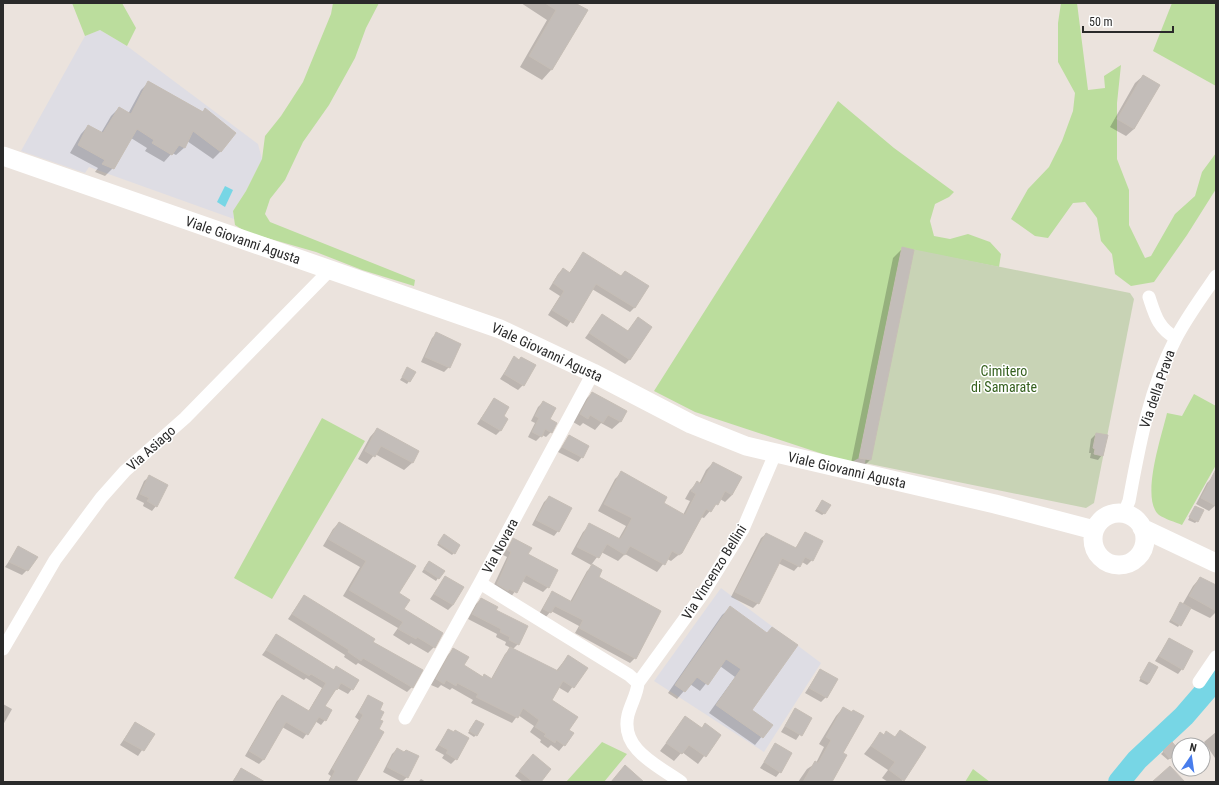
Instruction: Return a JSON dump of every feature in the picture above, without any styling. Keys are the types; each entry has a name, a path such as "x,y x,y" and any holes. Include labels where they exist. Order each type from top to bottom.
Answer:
{"street":[{"name":"Viale Giovanni Agusta","path":"3,156 329,271 439,306 500,329 593,373 718,436 775,454 995,504 1094,530"},
{"name":"Via Asiago","path":"3,649 64,545 114,484 185,418 329,271"},
{"name":"Via della Prava","path":"1124,513 1129,501 1145,420 1169,351 1216,276"},
{"path":"1149,297 1160,326 1165,332 1176,338"},
{"name":"Via Novara","path":"404,718 480,583 593,373"},
{"name":"Via Vincenzo Bellini","path":"672,779 631,744 626,724 628,713 638,692 638,683 702,594 742,530 775,454"},
{"path":"1124,513 1135,518 1142,528 1145,539 1142,550 1136,559 1126,564 1114,564 1104,560 1096,552 1093,542 1094,530 1101,520 1111,514 1124,513"},
{"path":"1142,528 1216,563"},
{"path":"1142,550 1168,541"},
{"path":"480,583 629,675 638,683"},
{"path":"1199,682 1216,657"}],"shaded area":[{"path":"100,30 127,46 258,144 262,159 246,191 233,211 234,219 89,167 85,173 21,151 85,36"},
{"path":"721,588 821,663 764,752 654,681"}],"green space":[{"path":"72,3 122,3 136,28 127,46 100,30 85,36"},
{"path":"333,3 379,3 366,28 355,58 329,105 303,142 285,180 270,199 265,214 270,222 415,280 414,286 362,270 316,252 246,232 235,225 233,211 246,191 262,159 265,136 281,116 303,82 331,14"},
{"path":"1061,3 1077,3 1088,90 1105,88 1104,76 1121,65 1117,103 1117,159 1129,190 1129,225 1145,258 1151,256 1175,214 1195,196 1202,172 1216,153 1216,189 1187,235 1154,282 1131,286 1115,274 1112,254 1101,241 1097,218 1085,202 1073,203 1048,238 1035,236 1011,219 1028,189 1049,167 1062,141 1073,111 1075,93 1058,62 1058,23"},
{"path":"1172,3 1216,3 1216,86 1153,51"},
{"path":"838,101 894,148 954,192 949,197 935,204 930,221 934,236 950,239 968,234 990,242 1001,254 999,267 902,248 859,458 850,463 695,412 654,391"},
{"name":"Cimitero di Samarate","path":"902,247 1130,293 1134,299 1094,503 1086,508 865,463"},
{"path":"1194,394 1216,406 1216,465 1182,525 1159,515 1154,507 1152,481 1157,451 1167,413 1182,416"},
{"path":"322,418 365,441 272,599 234,578"},
{"path":"602,742 627,754 604,782 566,782"},
{"path":"973,769 990,782 965,782"}],"water":[{"path":"225,186 233,190 225,207 217,202"}],"building":[{"path":"545,3 575,3 588,10 552,70 529,56 556,10"},
{"path":"1143,75 1160,85 1134,129 1117,119"},
{"path":"148,81 203,112 205,108 236,133 221,152 193,131 185,148 179,145 172,155 152,143 154,140 137,129 114,169 102,164 105,160 78,145 88,125 103,133 119,107 131,114"},
{"path":"902,247 914,250 871,460 859,458"},
{"path":"583,252 621,276 625,271 649,286 635,308 596,284 573,323 552,310 564,291 553,283 563,268 570,273"},
{"path":"602,314 628,331 638,317 652,327 630,360 589,333"},
{"path":"436,332 461,344 450,368 425,357"},
{"path":"514,356 519,360 521,357 536,365 524,386 504,374"},
{"path":"407,367 416,372 410,382 402,377"},
{"path":"592,392 627,411 621,422 608,415 603,423 590,415 588,419 580,414"},
{"path":"494,398 509,407 504,416 508,419 501,431 481,419"},
{"path":"543,401 556,408 550,419 557,423 552,433 545,429 542,437 532,432 539,418 535,416"},
{"path":"377,428 419,451 413,463 381,446 375,457 365,451"},
{"path":"1096,433 1108,435 1103,456 1094,454 1095,449 1093,448"},
{"path":"569,435 589,446 583,458 562,447"},
{"path":"713,462 742,477 732,495 725,491 718,505 716,504 711,512 706,509 682,553 679,555 672,551 665,565 630,546 625,555 607,544 599,558 577,547 589,523 620,539 623,535 632,518 604,504 621,471 667,497 664,503 685,515 696,494 691,491 697,481 701,484"},
{"path":"1216,469 1216,506 1201,498"},
{"path":"149,475 168,485 157,507 147,501 149,498 140,494"},
{"path":"549,496 572,508 559,532 536,520"},
{"path":"822,500 831,505 825,514 817,509"},
{"path":"1195,506 1204,510 1198,522 1189,517"},
{"path":"339,522 416,566 399,593 410,600 404,609 443,633 435,648 417,637 416,639 398,629 403,622 349,590 366,561 328,539"},
{"path":"805,532 823,541 813,561 805,557 800,567 782,558 759,604 735,592 766,533 796,548"},
{"path":"444,534 460,545 455,554 438,543"},
{"path":"513,538 532,548 528,554 558,570 549,588 526,575 517,593 509,589 508,591 497,584 511,552 507,550"},
{"path":"18,546 38,557 28,571 9,562"},
{"path":"429,561 445,571 439,579 424,569"},
{"path":"592,564 602,570 599,577 661,611 636,659 579,628 583,620 555,606 551,613 543,609 552,591 572,602"},
{"path":"445,576 464,587 453,605 434,594"},
{"path":"1200,577 1216,585 1216,611 1189,596"},
{"path":"304,595 375,639 373,642 423,670 413,688 363,658 361,661 348,652 349,650 292,614"},
{"path":"481,598 498,607 496,610 528,626 519,645 509,640 510,637 500,632 501,629 472,614"},
{"path":"1180,602 1191,608 1181,626 1171,620"},
{"path":"730,606 767,633 772,627 798,645 752,710 773,725 763,738 716,705 741,669 726,659 708,685 697,677 685,692 675,685"},
{"path":"276,634 334,670 336,666 359,680 353,690 341,683 325,706 332,710 326,721 319,717 308,735 286,722 264,760 249,751 282,695 309,711 326,683 311,674 309,676 266,650"},
{"path":"1169,638 1193,651 1183,670 1159,656"},
{"path":"510,647 558,671 568,655 588,668 574,688 563,681 552,700 578,717 569,730 574,733 565,746 556,740 555,743 544,736 546,734 535,727 539,720 523,708 518,718 476,697 478,694 457,683 456,686 446,680 444,684 436,679 453,648 469,657 464,665 483,677 484,674 492,679"},
{"path":"1149,662 1158,667 1149,683 1140,678"},
{"path":"820,669 838,679 827,698 809,688"},
{"path":"368,695 383,703 380,710 384,712 380,720 383,721 379,729 384,732 356,782 329,782 335,771 332,769 363,715 359,712"},
{"path":"843,707 864,716 843,753 847,755 832,782 803,782 815,761 818,763 831,740 826,737"},
{"path":"795,708 812,718 802,736 785,726"},
{"path":"685,716 702,728 705,723 721,735 706,757 689,745 682,754 666,743"},
{"path":"476,720 484,724 477,736 469,731"},
{"path":"135,722 155,734 144,751 124,740"},
{"path":"448,729 454,732 455,730 469,738 457,760 446,753 448,750 439,745"},
{"path":"900,730 926,747 904,781 889,770 895,762 871,746 880,732 884,735 886,731 895,737"},
{"path":"775,743 792,753 781,773 764,762"},
{"path":"1171,743 1170,759 1163,751"},
{"path":"397,748 404,752 406,750 419,756 408,778 387,767"},
{"path":"533,754 551,769 541,782 533,782 519,771"},
{"path":"625,765 644,782 611,782"},
{"path":"1170,766 1171,777 1180,777 1185,782 1152,782"},
{"path":"241,768 265,782 233,782"}],"waterway":[{"path":"1119,782 1137,760 1184,716 1216,679"}]}
